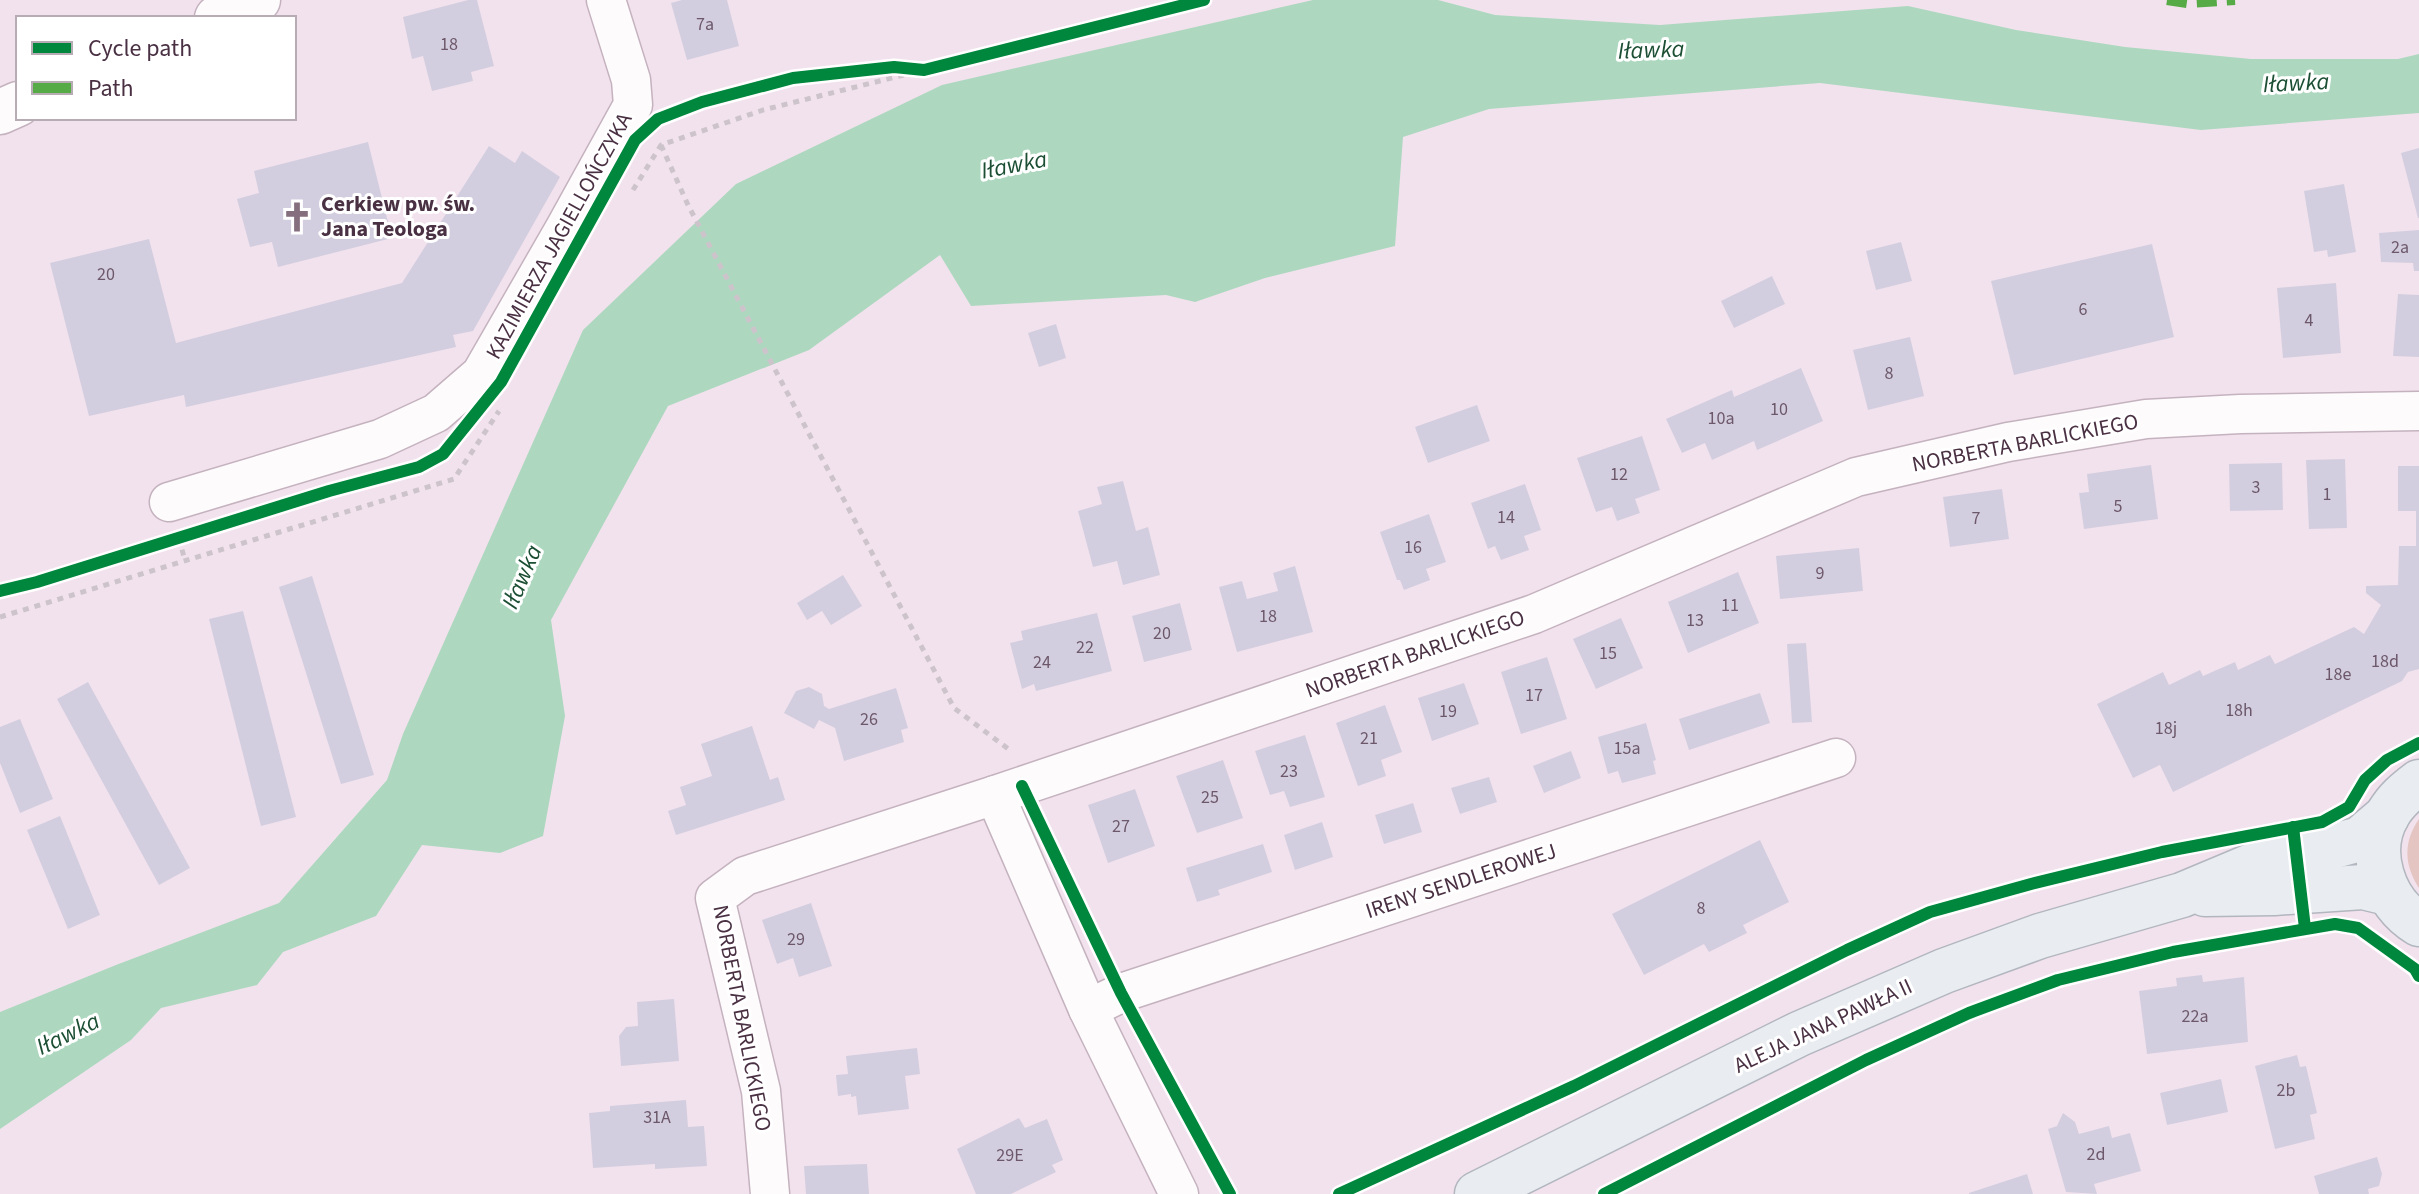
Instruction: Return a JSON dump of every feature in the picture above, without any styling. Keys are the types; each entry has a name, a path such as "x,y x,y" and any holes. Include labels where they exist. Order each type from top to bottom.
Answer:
{"main road":[{"name":"ALEJA JANA PAWŁA II","path":"1477,1194 1799,1034 1944,971 2040,936 2182,895 2268,859 2360,839 2387,816 2401,796 2419,782"},
{"path":"2387,816 2379,842 2379,868 2388,893 2398,908 2419,924"},
{"name":"ALEJA JANA PAWŁA II","path":"2182,895 2363,887 2388,893"}],"street":[{"path":"222,16 258,0"},
{"name":"KAZIMIERZA JAGIELLOŃCZYKA","path":"169,502 380,439 436,413 481,374 633,105 631,80 606,0"},
{"name":"NORBERTA BARLICKIEGO","path":"770,1194 761,1091 715,898 745,876 1534,614 1856,477 2008,442 2146,419 2419,411"},
{"name":"IRENY SENDLEROWEJ","path":"1088,1009 1121,993 1836,758"},
{"path":"1008,790 1088,1009 1179,1194"}],"path":[{"path":"880,68 924,70"},
{"path":"688,205 954,708 1013,753 1008,790"},
{"path":"164,542 193,533"}],"shaded area":[{"path":"2419,819 2419,888 2410,871 2407,854 2410,836"}],"water":[{"name":"Iławka","path":"1313,0 1438,0 1495,15 1660,25 1908,6 2016,30 2125,47 2251,59 2398,59 2419,54 2419,113 2201,130 1820,83 1489,109 1403,137 1395,246 1265,278 1195,302 1166,295 971,306 940,255 809,350 668,406 551,620 565,716 543,836 500,853 422,845 376,916 283,952 257,985 161,1008 131,1040 0,1129 0,1012 279,903 387,780 403,734 583,330 736,184 942,85"}],"building":[{"path":"477,0 494,66 471,72 473,81 432,91 423,56 412,59 403,17"},
{"path":"682,0 727,0 739,46 687,60 671,3"},
{"path":"368,142 392,238 278,267 272,242 250,247 237,199 259,193 254,171"},
{"path":"489,146 515,163 522,151 560,177 473,331 453,335 456,347 186,407 184,395 89,416 50,263 149,239 176,343 402,283"},
{"path":"2419,148 2419,218 2418,218 2401,153"},
{"path":"2344,184 2356,252 2328,257 2327,250 2314,252 2304,191"},
{"path":"2419,230 2419,271 2414,271 2413,263 2381,262 2379,233"},
{"path":"1901,242 1912,281 1876,290 1866,251"},
{"path":"2152,244 2174,337 2014,375 1991,281"},
{"path":"1772,276 1785,304 1734,328 1721,301"},
{"path":"2336,283 2341,353 2283,358 2277,288"},
{"path":"2398,294 2419,295 2419,357 2393,356"},
{"path":"1056,324 1066,358 1039,367 1028,333"},
{"path":"1910,337 1924,396 1868,410 1853,350"},
{"path":"1801,368 1823,421 1757,450 1754,441 1712,460 1705,443 1682,453 1666,419 1732,390 1734,397"},
{"path":"1477,405 1490,441 1428,463 1415,427"},
{"path":"1642,436 1660,490 1635,499 1640,513 1617,521 1612,507 1596,512 1577,458"},
{"path":"2345,459 2347,528 2309,529 2306,460"},
{"path":"2282,463 2283,510 2230,511 2229,464"},
{"path":"2151,465 2158,519 2084,529 2079,493 2089,492 2087,474"},
{"path":"2398,466 2419,466 2419,669 2408,672 2402,681 2173,792 2160,765 2133,778 2097,704 2163,672 2169,685 2200,670 2203,676 2235,662 2238,670 2270,655 2275,664 2354,627 2364,634 2381,605 2366,593 2366,586 2398,585 2399,546 2416,546 2416,511 2398,511"},
{"path":"1123,481 1136,531 1148,527 1160,575 1123,585 1117,561 1093,567 1078,511 1102,504 1097,487"},
{"path":"1525,484 1541,530 1524,536 1529,550 1501,560 1495,546 1488,549 1471,503"},
{"path":"2002,489 2009,539 1950,547 1943,497"},
{"path":"1429,514 1446,562 1426,569 1430,580 1404,590 1400,580 1397,580 1380,532"},
{"path":"1859,548 1863,591 1780,599 1776,556"},
{"path":"1295,566 1313,632 1237,652 1219,587 1242,581 1247,599 1278,591 1273,573"},
{"path":"1738,572 1759,623 1688,653 1668,602"},
{"path":"843,575 862,606 831,625 822,611 807,620 797,603"},
{"path":"312,576 374,775 341,784 279,587"},
{"path":"1180,603 1192,650 1144,662 1132,616"},
{"path":"243,611 296,817 261,826 209,619"},
{"path":"1097,613 1112,671 1036,691 1034,684 1022,689 1010,643 1023,640 1021,631"},
{"path":"1621,618 1643,668 1596,689 1573,639"},
{"path":"1806,643 1812,722 1792,723 1787,644"},
{"path":"1547,657 1567,719 1521,734 1501,672"},
{"path":"88,682 190,868 159,885 57,699"},
{"path":"1464,683 1479,724 1432,741 1418,698"},
{"path":"809,687 822,694 824,706 829,709 896,688 908,728 901,730 904,742 844,761 835,728 819,720 814,729 784,713 796,691"},
{"path":"1760,693 1770,723 1689,750 1679,719"},
{"path":"1385,705 1402,752 1381,760 1386,776 1358,786 1336,723"},
{"path":"20,719 53,799 20,813 0,763 0,727"},
{"path":"1646,723 1656,760 1653,761 1656,774 1622,783 1618,771 1608,774 1598,737"},
{"path":"752,726 770,780 778,777 785,800 676,835 668,811 686,805 680,787 712,776 701,744"},
{"path":"1305,735 1325,797 1290,807 1284,791 1270,795 1255,751"},
{"path":"1571,751 1581,778 1544,793 1533,766"},
{"path":"1223,760 1243,818 1197,833 1176,776"},
{"path":"1489,777 1497,802 1460,814 1451,788"},
{"path":"1135,789 1155,846 1108,863 1088,805"},
{"path":"1413,803 1422,832 1384,844 1375,815"},
{"path":"60,816 100,915 68,929 27,830"},
{"path":"1322,822 1333,857 1295,870 1284,835"},
{"path":"1760,840 1789,902 1743,925 1747,933 1709,952 1704,944 1644,975 1612,914"},
{"path":"1263,844 1272,872 1218,890 1220,895 1197,902 1186,868"},
{"path":"811,903 832,966 799,977 793,958 777,964 762,920"},
{"path":"2202,975 2203,982 2244,977 2248,1042 2147,1054 2139,991 2177,986 2176,978"},
{"path":"674,999 679,1061 621,1066 619,1036 626,1027 638,1026 637,1002"},
{"path":"917,1048 920,1074 905,1076 909,1109 858,1115 856,1096 838,1096 836,1075 848,1074 846,1056"},
{"path":"2297,1055 2300,1067 2306,1066 2317,1113 2310,1115 2315,1139 2275,1149 2255,1066"},
{"path":"2221,1079 2228,1112 2167,1125 2160,1093"},
{"path":"686,1100 688,1127 704,1126 707,1166 655,1169 655,1164 593,1168 589,1113 610,1111 610,1106"},
{"path":"2063,1113 2075,1122 2079,1134 2109,1126 2112,1138 2130,1133 2141,1171 2094,1184 2097,1194 2066,1192 2048,1129 2057,1126"},
{"path":"1019,1118 1025,1128 1047,1119 1063,1160 1052,1165 1056,1172 1011,1194 976,1194 957,1149"},
{"path":"2377,1157 2382,1174 2379,1186 2368,1189 2369,1194 2319,1194 2314,1176"},
{"path":"867,1164 869,1194 806,1194 804,1166"},
{"path":"2027,1174 2033,1194 1969,1194 1969,1193"}],"marked path":[{"path":"2167,0 2187,3 2235,0"}],"cycle path":[{"path":"0,591 329,491 419,467 443,454 501,382 635,140 658,119 702,102 793,78 894,67 924,70 1204,0"},
{"path":"1339,1194 1574,1086 1930,912 2162,852 2322,822 2349,807 2365,780 2387,760 2419,743"},
{"path":"1022,786 1121,993 1230,1194"},
{"path":"2293,827 2305,928"},
{"path":"1604,1194 1866,1060 1969,1013 2058,980 2173,952 2335,924 2358,928 2415,969 2419,976"}],"place":[{"name":"Cerkiew pw. św. Jana Teologa","path":"297,217"}]}
